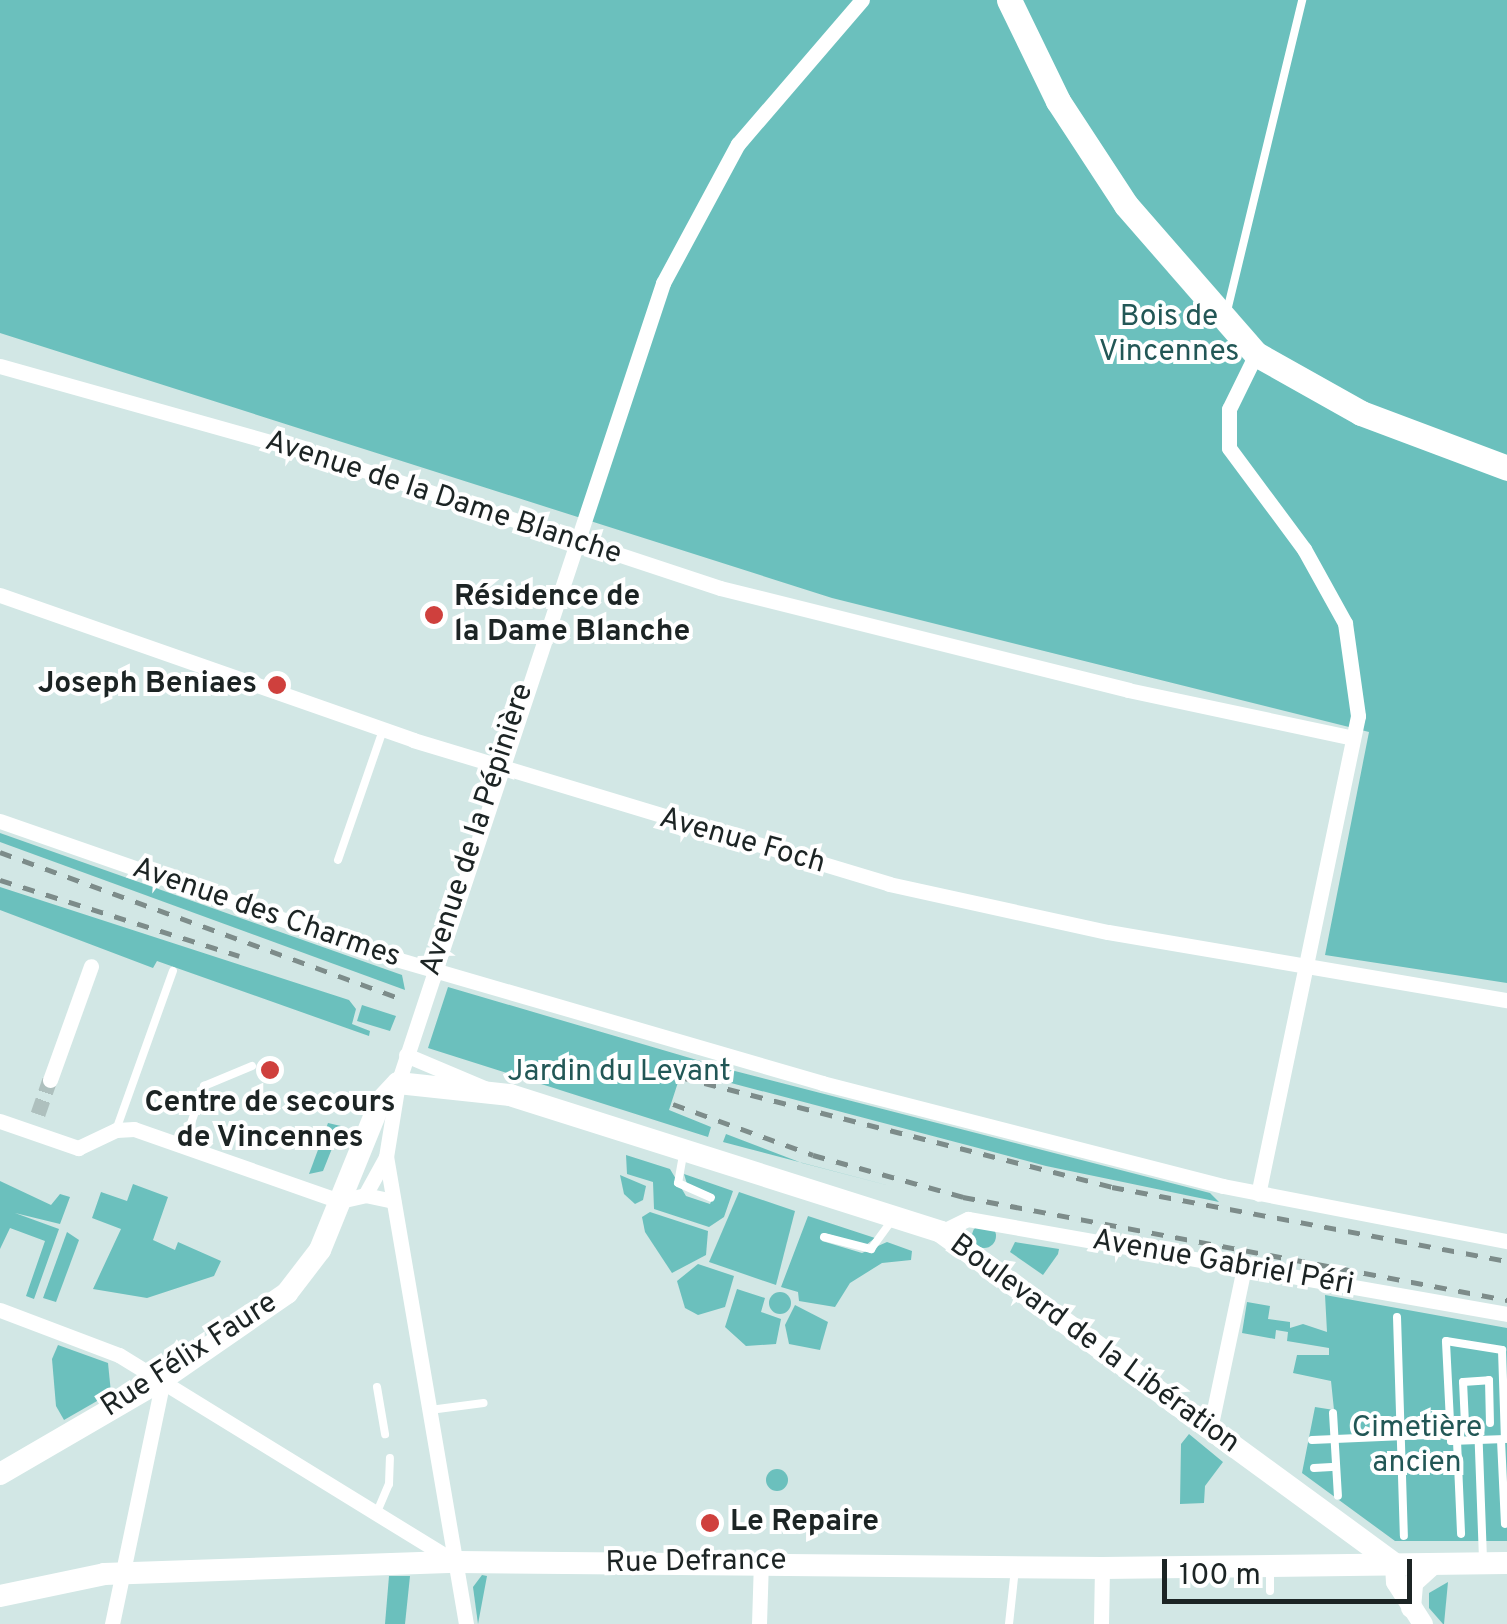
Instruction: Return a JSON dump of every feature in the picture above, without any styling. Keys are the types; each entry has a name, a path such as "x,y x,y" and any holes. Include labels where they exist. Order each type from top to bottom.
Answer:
{"main road":[{"path":"1008,0 1058,101 1126,205 1224,322 1256,354 1361,413 1507,468"},
{"name":"Boulevard de la Libération","path":"398,1084 492,1092 941,1232 1395,1564"},
{"name":"Rue Félix Faure","path":"0,1474 163,1380 286,1293 320,1250 380,1102 398,1084"},
{"name":"Rue Defrance","path":"0,1596 126,1573 456,1562 628,1570 761,1562 1102,1568 1270,1580 1395,1564 1495,1563"}],"street":[{"name":"Avenue de la Pépinière","path":"386,1157 398,1084 414,1026 656,301 695,215 758,116 862,0"},
{"path":"1256,354 1229,409 1229,448 1304,549 1344,623 1358,684 1353,738 1258,1194"},
{"name":"Avenue de la Dame Blanche","path":"0,366 321,456 573,542 847,623 1353,738"},
{"name":"Avenue Foch","path":"0,595 498,768 933,895 1306,967 1507,1000"},
{"name":"Avenue des Charmes","path":"0,821 432,970 1054,1144 1258,1194 1507,1241"},
{"path":"50,1080 91,966"},
{"name":"Boulevard de la Libération","path":"406,1055 492,1092"},
{"path":"32,1133 38,1114"},
{"path":"0,1122 78,1148 116,1130 134,1129 340,1201 365,1195 393,1201"},
{"path":"365,1195 386,1157"},
{"path":"386,1157 466,1624"},
{"name":"Avenue Gabriel Péri","path":"941,1232 968,1220 1507,1314"},
{"path":"1210,1428 1244,1268"},
{"path":"0,1310 119,1354 456,1562"},
{"path":"112,1624 126,1573 163,1380"},
{"path":"759,1624 761,1562"},
{"path":"1395,1564 1396,1582 1415,1618"},
{"path":"1415,1618 1413,1583 1433,1564"},
{"path":"1101,1624 1102,1568"}],"lane":[{"path":"1224,322 1302,0"},
{"path":"338,860 383,730"},
{"path":"116,1130 173,971"},
{"path":"183,1146 204,1086 252,1066"},
{"path":"684,1154 678,1183 712,1198"},
{"path":"824,1237 871,1249 892,1217"},
{"path":"1398,1317 1404,1536"},
{"path":"1461,1534 1448,1340 1502,1350 1505,1524"},
{"path":"1465,1424 1463,1382 1489,1380 1490,1423"},
{"path":"377,1387 386,1434"},
{"path":"430,1410 484,1403"},
{"path":"1333,1413 1338,1496"},
{"path":"1453,1433 1465,1424 1490,1423 1504,1432"},
{"path":"1478,1424 1495,1563"},
{"path":"1312,1440 1453,1433 1478,1440 1504,1432"},
{"path":"376,1512 389,1484 390,1458"},
{"path":"1314,1468 1336,1467"},
{"path":"1009,1624 1015,1567"}],"green space":[{"name":"Bois de Vincennes","path":"0,0 1507,0 1507,983 1325,955 1369,732 832,598 0,333"},
{"path":"0,833 402,975 405,990 0,842"},
{"path":"0,887 349,1000 356,1009 352,1024 370,1031 369,1036 157,961 153,968 0,910"},
{"name":"Jardin du Levant","path":"448,987 731,1070 1210,1193 1219,1202 1046,1166 682,1070 669,1110 711,1127 708,1137 428,1048"},
{"path":"362,1005 396,1016 390,1031 357,1021"},
{"path":"328,1123 341,1126 323,1171 309,1174"},
{"path":"726,1134 800,1162 723,1142"},
{"path":"626,1155 670,1169 686,1196 710,1204 714,1195 687,1184 684,1174 733,1191 724,1217 709,1227 654,1209 653,1182 627,1174"},
{"path":"620,1175 646,1186 643,1200 635,1204 624,1194"},
{"path":"0,1181 51,1205 60,1194 70,1197 60,1224 15,1213 59,1229 34,1299 26,1296 45,1241 10,1228 0,1249"},
{"path":"133,1184 168,1197 153,1240 175,1250 178,1242 221,1261 214,1276 147,1298 93,1289 121,1229 92,1218 101,1192 127,1201"},
{"path":"739,1192 795,1211 776,1285 709,1262"},
{"path":"650,1212 708,1231 706,1255 672,1273 645,1232 642,1217"},
{"path":"808,1216 875,1238 866,1245 824,1233 822,1241 862,1253 887,1242 912,1251 911,1260 882,1263 850,1283 835,1307 799,1301 798,1292 781,1287"},
{"path":"984,1224 993,1227 993,1245 984,1248 975,1245 972,1236 975,1227"},
{"path":"67,1232 79,1240 56,1302 43,1298"},
{"path":"1015,1242 1059,1249 1058,1254 1043,1275 1010,1252"},
{"path":"698,1264 734,1276 725,1307 698,1315 685,1308 677,1281"},
{"path":"737,1289 765,1298 761,1312 781,1319 776,1344 746,1346 725,1327"},
{"path":"780,1292 788,1295 788,1311 780,1314 772,1311 769,1303 772,1295"},
{"name":"Cimetière ancien","path":"1325,1295 1507,1328 1507,1541 1395,1541 1302,1473 1315,1407 1334,1410 1331,1381 1293,1373 1297,1355 1329,1355 1329,1348 1287,1341 1288,1332 1276,1330 1275,1339 1242,1333 1247,1302 1270,1306 1268,1319 1290,1322 1290,1328 1303,1324 1327,1332"},
{"path":"795,1305 828,1322 820,1350 789,1344 785,1325"},
{"path":"58,1345 108,1363 111,1393 64,1420 56,1406 52,1359"},
{"path":"1189,1434 1223,1462 1205,1486 1204,1503 1180,1504 1181,1444"},
{"path":"773,1469 781,1469 788,1480 781,1491 773,1491 766,1484 766,1476"},
{"path":"482,1575 487,1576 478,1624 473,1587"},
{"path":"389,1576 410,1576 405,1624 385,1624"},
{"path":"1448,1582 1443,1624 1429,1608 1429,1593"}],"tunnel":[{"path":"38,1114 50,1080"}],"railway":[{"path":"0,852 404,1000"},
{"path":"0,880 239,956"},
{"path":"681,1077 1112,1187 1507,1261"},
{"path":"673,1104 813,1155 963,1197 1507,1300"}],"place":[{"name":"Résidence de la Dame Blanche","path":"434,615"},
{"name":"Joseph Beniaes","path":"277,685"},
{"name":"Centre de secours de Vincennes","path":"270,1070"},
{"name":"Le Repaire","path":"710,1523"}]}
